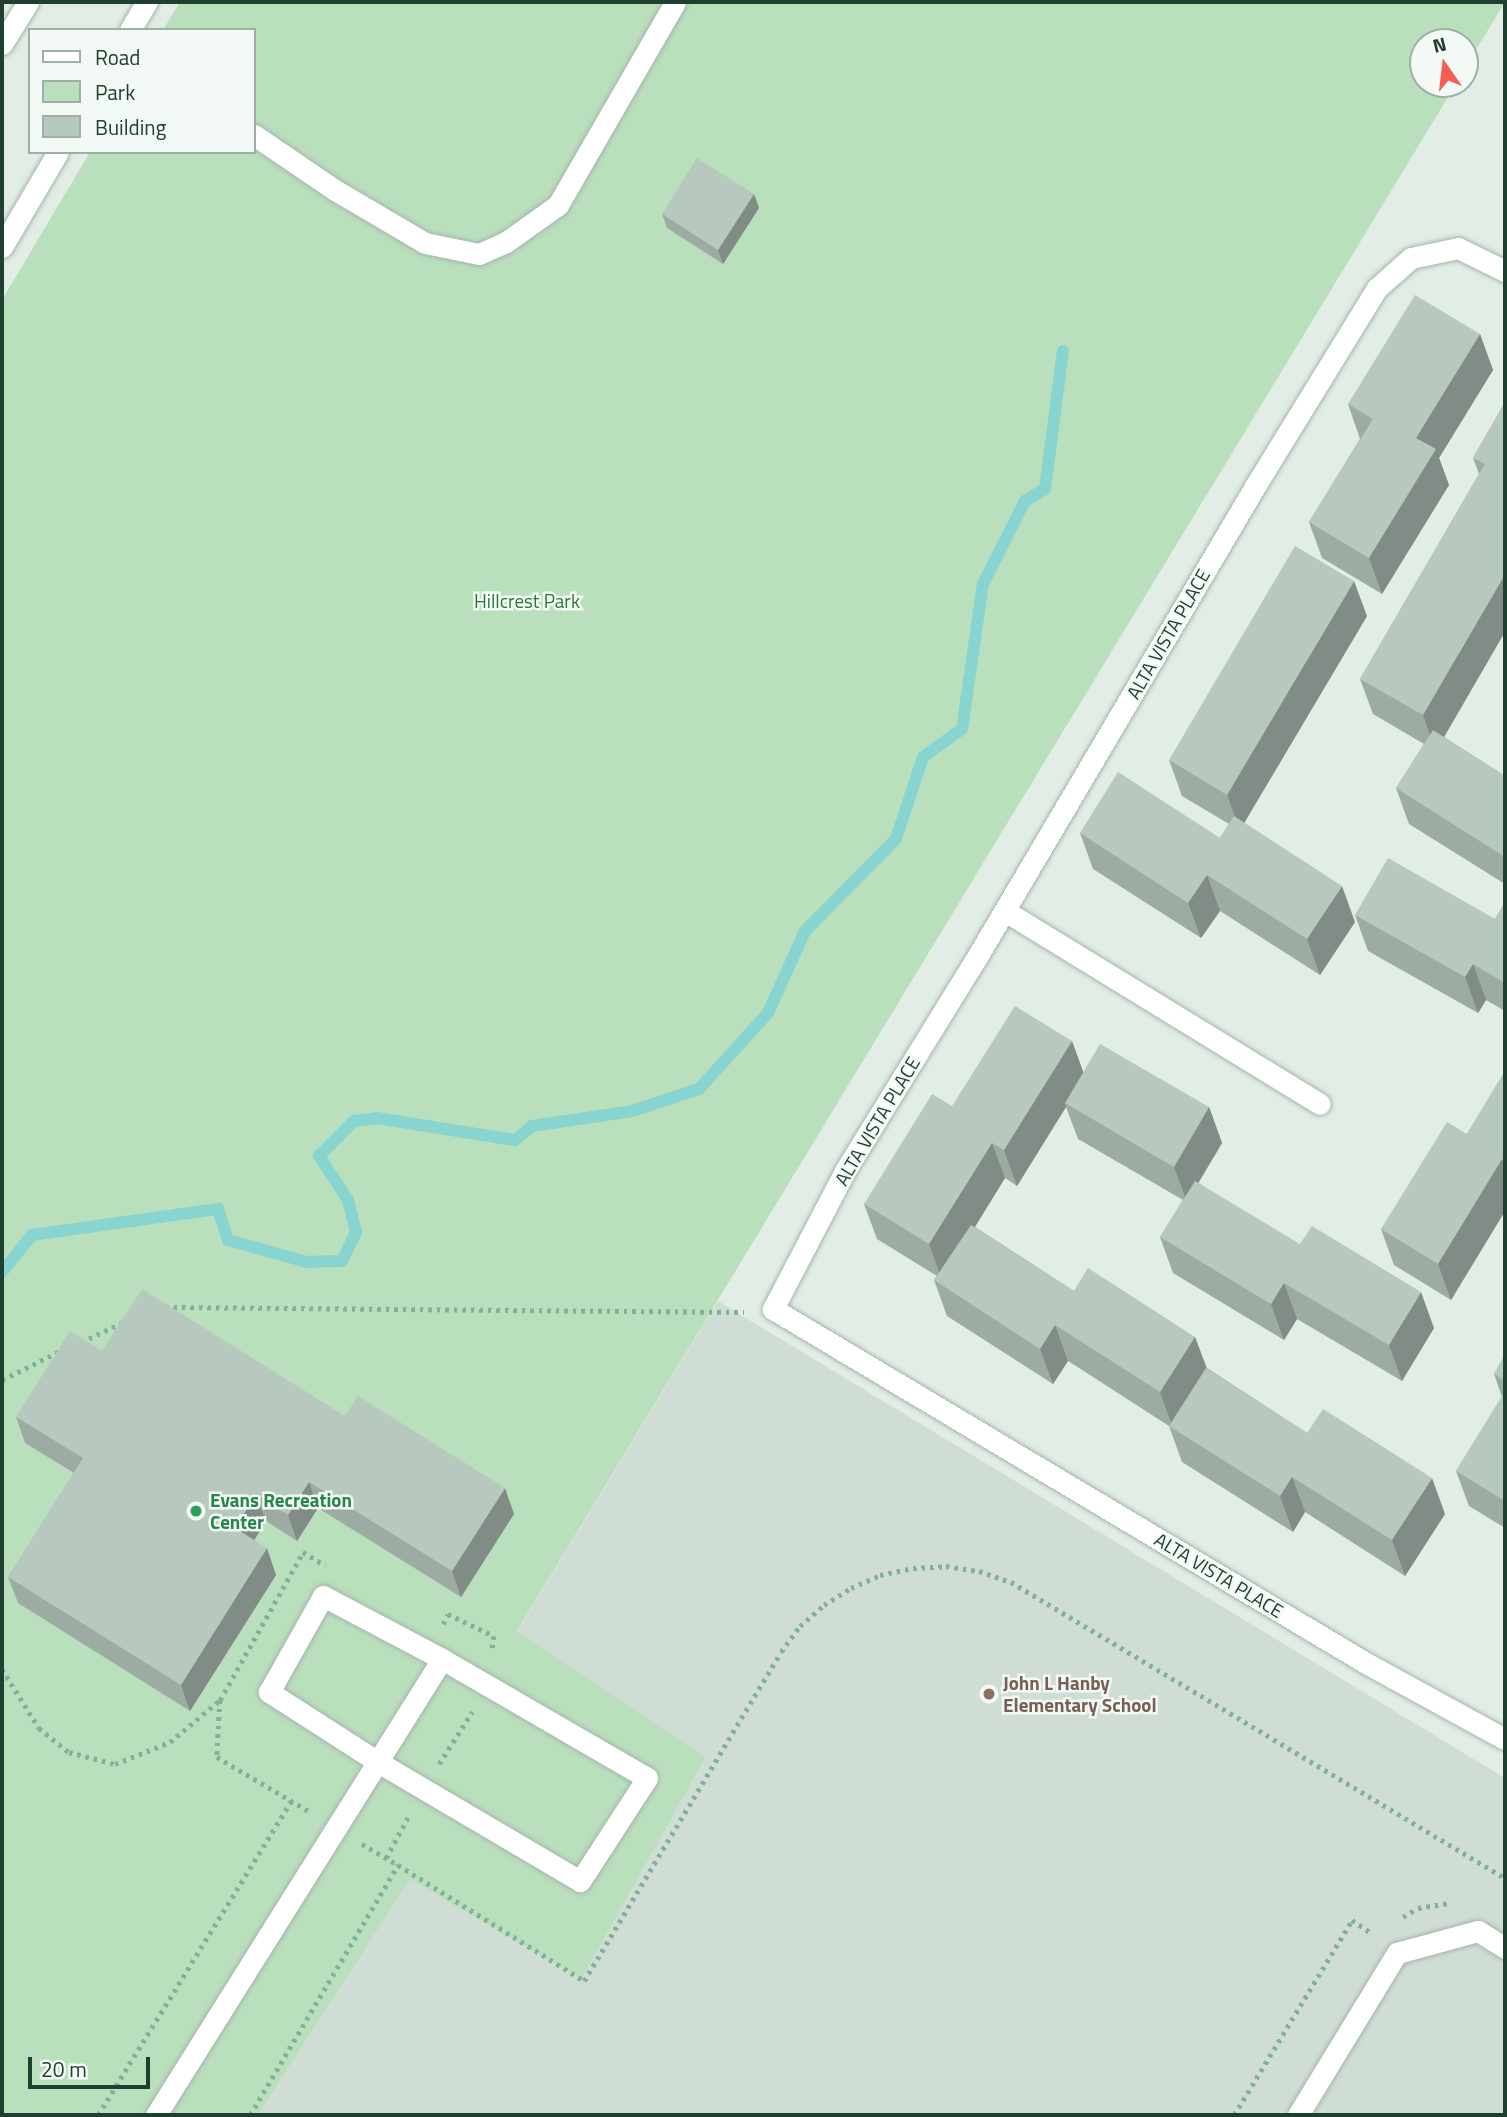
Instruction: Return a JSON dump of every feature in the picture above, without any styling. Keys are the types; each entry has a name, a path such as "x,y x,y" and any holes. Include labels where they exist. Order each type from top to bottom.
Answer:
{"street":[{"path":"2,44 28,2"},
{"path":"131,28 147,2"},
{"path":"256,136 335,190 425,243 479,254 506,242 558,205 676,2"},
{"path":"2,247 57,154"},
{"name":"ALTA VISTA PLACE","path":"1505,271 1458,248 1411,258 1377,288 1257,483 1005,911 845,1171 773,1309 1366,1663 1505,1739"},
{"path":"1005,911 1320,1104"},
{"path":"323,1596 442,1658 647,1777 580,1881 377,1762 270,1692 323,1596"},
{"path":"156,2115 442,1658"},
{"path":"1298,2115 1397,1953 1478,1931 1505,1948"}],"path":[{"path":"159,1309 170,1306 623,1309 723,1313 773,1309"},
{"path":"75,1344 136,1317"},
{"path":"2,1380 63,1350"},
{"path":"2,1669 39,1728 69,1752 116,1764 170,1742 220,1700 217,1757 398,1865 584,1981 780,1652 800,1626 824,1605 850,1588 880,1575 913,1568 946,1566 1000,1578 1040,1597 1505,1878"},
{"path":"98,2115 291,1801"},
{"path":"250,2115 398,1865"}],"shaded area":[{"name":"John L Hanby Elementary School","path":"718,1301 1505,1778 1505,2115 258,2115 410,1878 581,1978 706,1757 517,1632"}],"green space":[{"name":"Hillcrest Park","path":"180,2 1505,2 1479,45 1479,28 1409,28 1409,98 1448,98 517,1631 706,1757 581,1979 410,1879 258,2115 2,2115 2,300 89,154 256,154 256,28 164,28"}],"building":[{"path":"697,158 754,194 718,250 662,214"},
{"path":"1415,295 1480,334 1416,438 1436,449 1369,558 1309,522 1373,419 1348,404"},
{"path":"1505,402 1505,574 1423,715 1360,679 1485,464 1473,458"},
{"path":"1295,546 1354,581 1227,795 1169,760"},
{"path":"1433,730 1505,776 1505,857 1396,788"},
{"path":"1118,772 1220,838 1234,816 1342,886 1307,939 1207,875 1188,903 1080,833"},
{"path":"1388,858 1495,919 1505,902 1505,983 1473,964 1465,977 1355,915"},
{"path":"1015,1006 1072,1041 1004,1150 992,1143 929,1244 864,1204 932,1094 952,1106"},
{"path":"1100,1044 1209,1107 1174,1167 1065,1103"},
{"path":"1505,1071 1505,1161 1502,1159 1438,1264 1381,1229 1447,1122 1467,1134"},
{"path":"1195,1181 1300,1244 1312,1226 1421,1292 1389,1345 1284,1283 1271,1304 1160,1237"},
{"path":"971,1225 1074,1291 1088,1268 1195,1337 1160,1392 1055,1325 1040,1349 934,1280"},
{"name":"Evans Recreation Center","path":"142,1289 345,1416 358,1396 505,1488 452,1571 309,1482 288,1515 256,1495 235,1528 267,1548 181,1685 8,1577 83,1458 16,1417 70,1331 102,1351"},
{"path":"1505,1355 1505,1381 1494,1374"},
{"path":"1206,1368 1307,1433 1323,1409 1432,1478 1392,1540 1292,1477 1280,1496 1169,1426"},
{"path":"1505,1391 1505,1501 1456,1471"}],"waterway":[{"path":"2,1272 32,1235 218,1209 228,1240 307,1262 342,1261 356,1232 348,1200 319,1156 354,1121 377,1118 515,1140 532,1126 632,1111 699,1089 768,1013 805,931 896,839 923,757 962,729 983,584 1025,501 1045,489 1063,351"}],"place":[{"name":"Evans Recreation Center","path":"196,1511"},
{"name":"John L Hanby Elementary School","path":"989,1694"}]}
